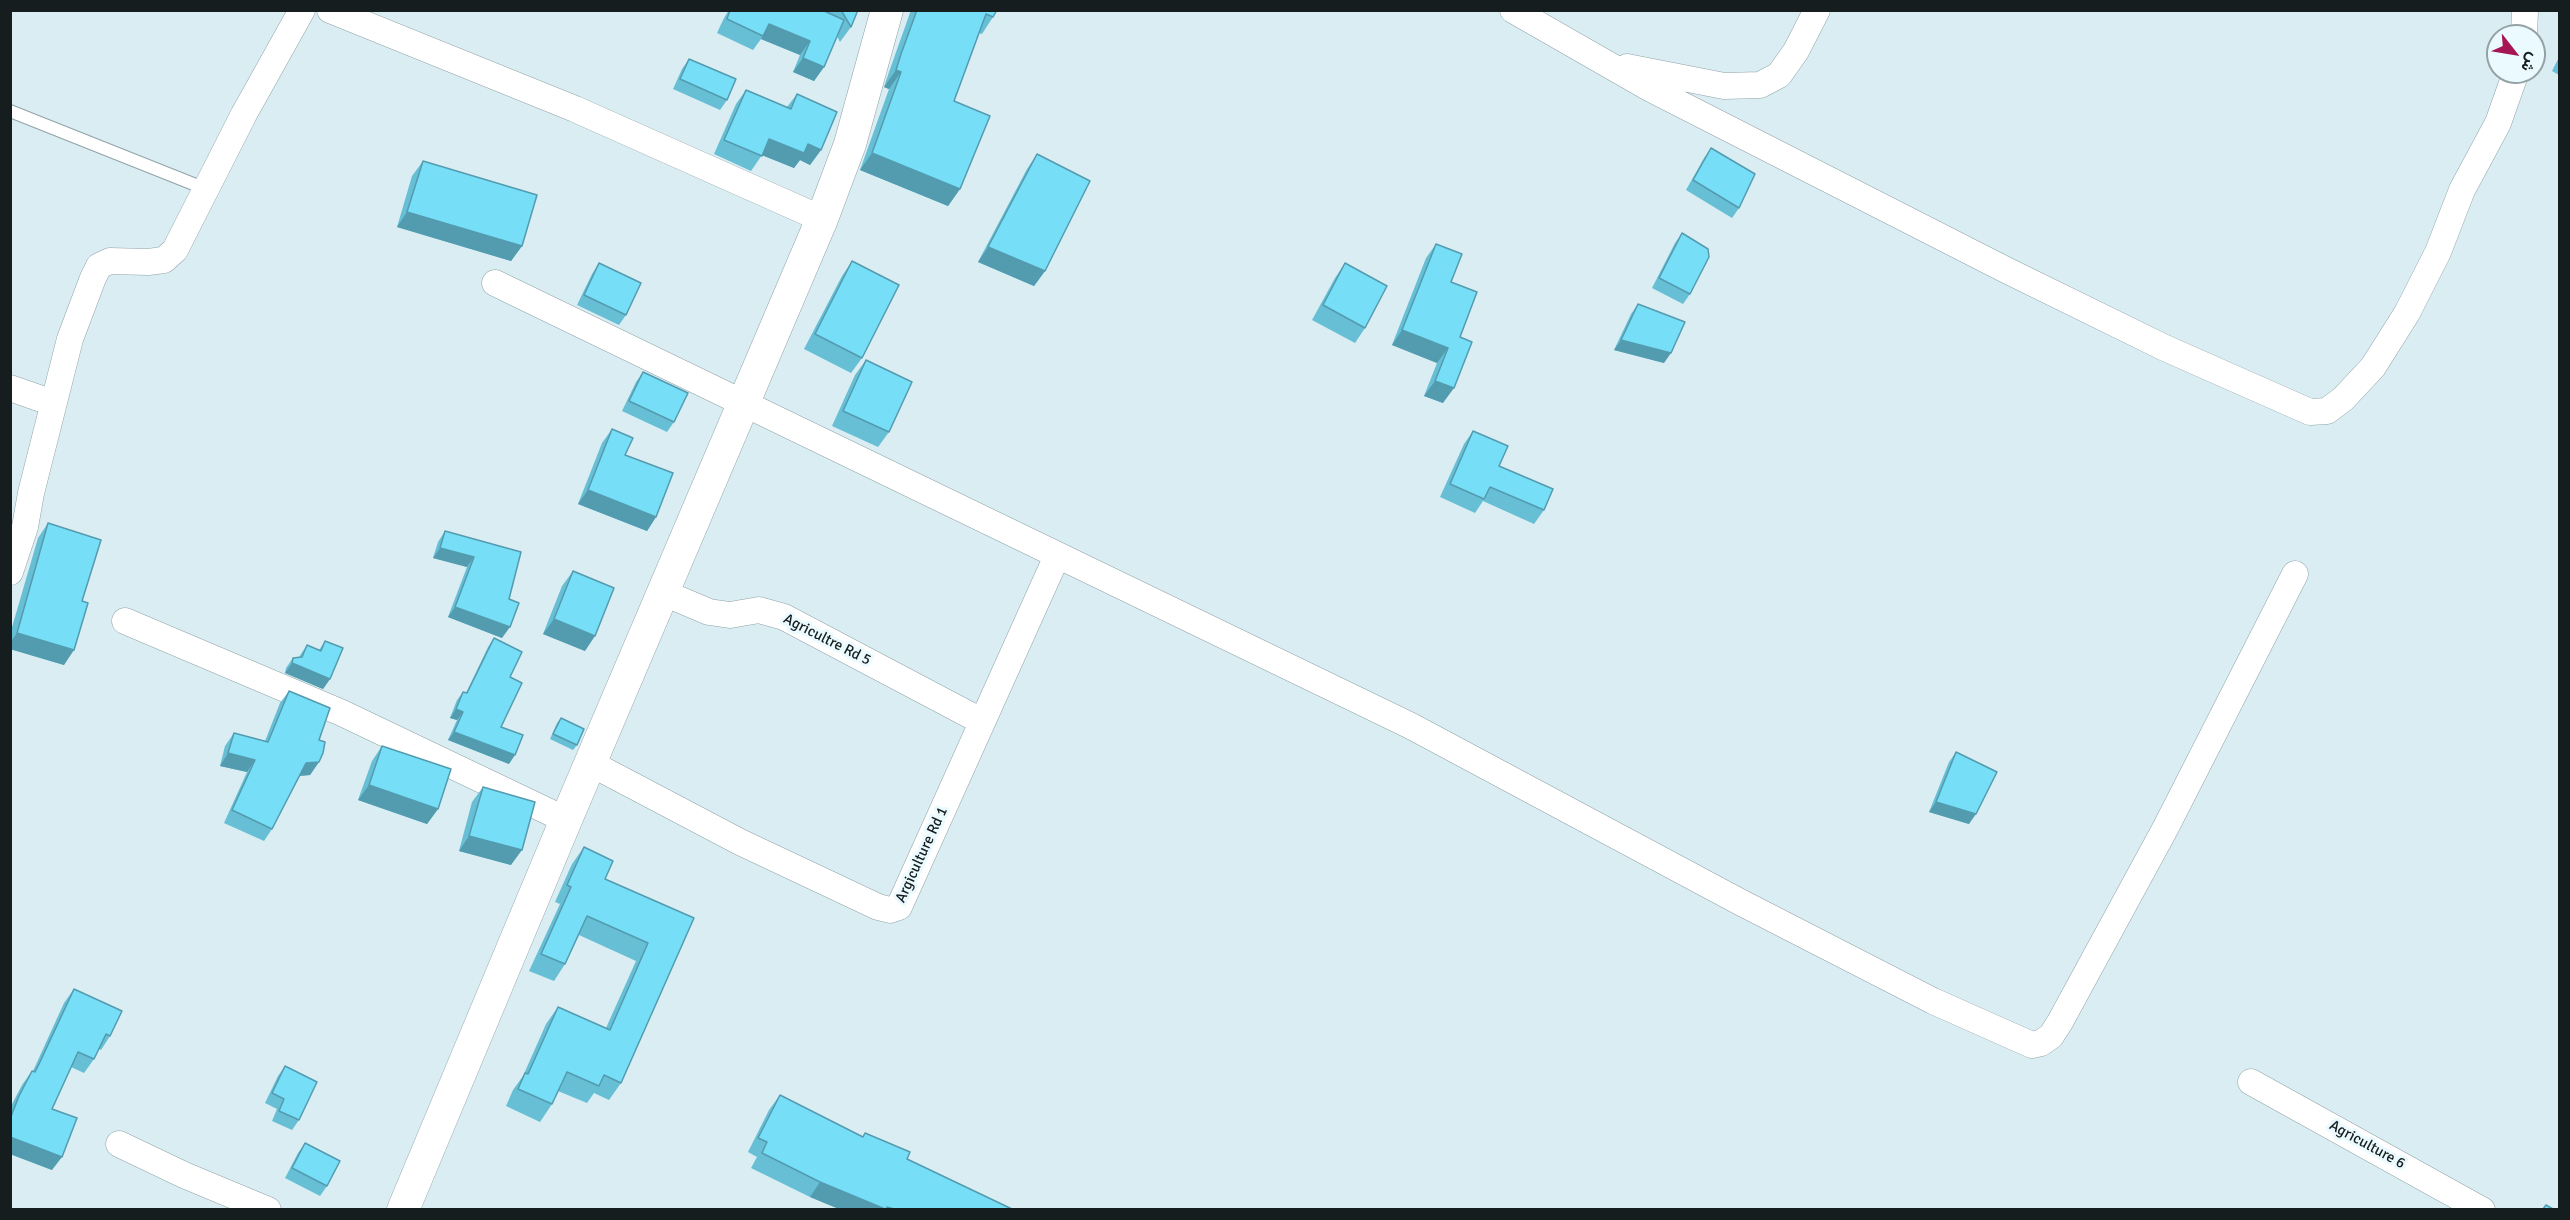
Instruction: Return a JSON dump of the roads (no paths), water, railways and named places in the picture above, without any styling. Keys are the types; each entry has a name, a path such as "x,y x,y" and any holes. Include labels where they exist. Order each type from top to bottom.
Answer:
{"street":[{"path":"10,572 25,527 70,339 99,266 110,261 164,260 175,250 244,114 302,10"},
{"path":"330,10 575,109 822,219"},
{"path":"403,1209 822,219 850,144 887,10"},
{"path":"1513,10 1602,61 2017,275 2165,348 2310,412 2327,411 2343,399 2373,367 2407,313 2438,252 2462,190 2498,123 2512,84"},
{"path":"1602,61 1724,86 1760,85 1779,75 1796,51 1817,10"},
{"path":"495,283 1411,726 1750,908 1933,1001 2032,1044 2041,1043 2051,1036 2060,1022 2166,827 2295,574"},
{"path":"10,388 53,404"},
{"name":"Argiculture Rd 1","path":"590,763 740,842 878,907 890,910 899,907 906,896 981,721 1057,556"},
{"name":"Agricultre Rd 5","path":"664,592 709,612 730,615 759,610 784,617 981,721"},
{"path":"125,621 342,713 566,820"},
{"name":"Agriculture 6","path":"2251,1082 2482,1209"},
{"path":"119,1144 184,1175 268,1209"}],"lane":[{"path":"10,111 206,189"}]}
